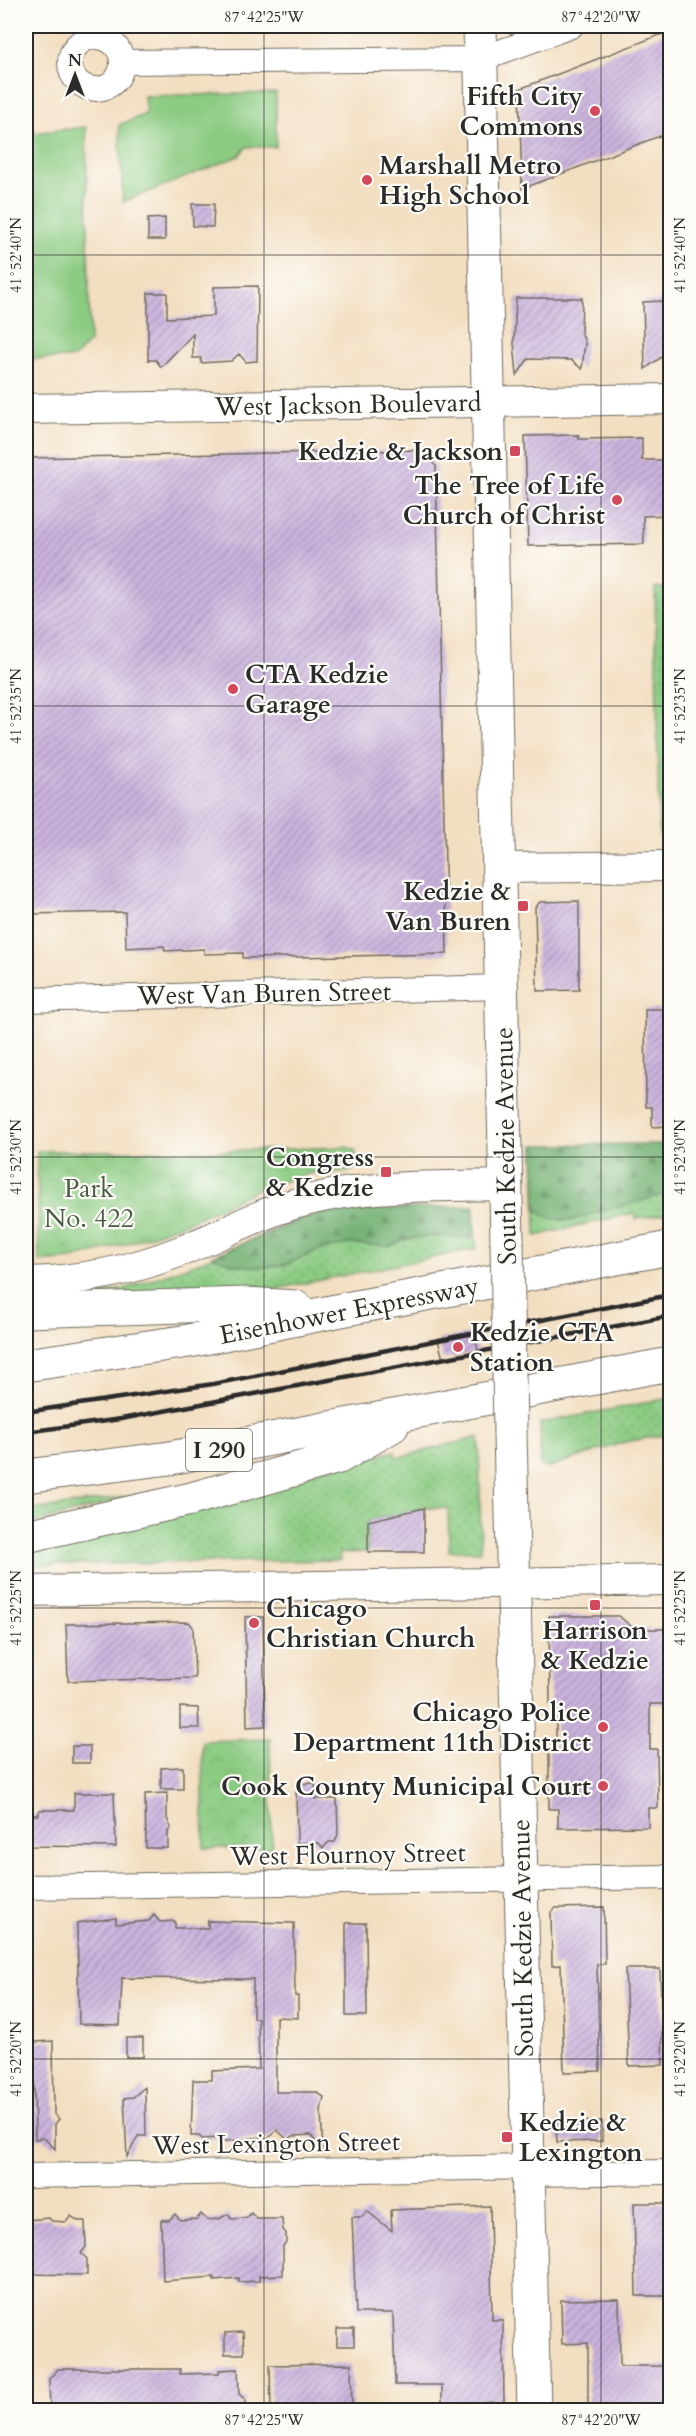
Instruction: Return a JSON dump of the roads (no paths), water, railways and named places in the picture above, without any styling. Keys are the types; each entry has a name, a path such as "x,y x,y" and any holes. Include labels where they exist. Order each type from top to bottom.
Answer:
{"main road":[{"name":"South Kedzie Avenue","path":"480,26 507,1185 512,1582 534,2410"},
{"name":"Eisenhower Expressway","path":"26,1365 189,1341 670,1248"},
{"path":"26,1311 245,1305 346,1309"},
{"name":"I 290","path":"26,1476 170,1458 411,1415 670,1364"},
{"path":"26,1536 180,1501 339,1457 411,1415"}],"street":[{"path":"122,62 481,59 571,26"},
{"name":"West Jackson Boulevard","path":"26,409 670,399"},
{"path":"498,868 670,866"},
{"name":"West Van Buren Street","path":"26,1000 502,987"},
{"path":"26,1282 89,1278 129,1269 180,1252 264,1215 332,1194 387,1187 507,1185"},
{"path":"26,1591 670,1580"},
{"name":"West Flournoy Street","path":"26,1887 670,1877"},
{"name":"West Lexington Street","path":"26,2176 528,2171 670,2172"}],"railway":[{"path":"26,1412 213,1384 670,1295"},
{"path":"26,1432 121,1419 670,1316"}],"place":[{"name":"Fifth City Commons","path":"595,111"},
{"name":"Marshall Metro High School","path":"367,180"},
{"name":"Kedzie & Jackson","path":"515,451"},
{"name":"The Tree of Life Church of Christ","path":"617,500"},
{"name":"CTA Kedzie Garage","path":"233,689"},
{"name":"Kedzie & Van Buren","path":"523,906"},
{"name":"Congress & Kedzie","path":"386,1172"},
{"name":"Kedzie CTA Station","path":"458,1347"},
{"name":"Harrison & Kedzie","path":"595,1605"},
{"name":"Chicago Christian Church","path":"254,1623"},
{"name":"Chicago Police Department 11th District","path":"603,1727"},
{"name":"Cook County Municipal Court","path":"603,1786"},
{"name":"Kedzie & Lexington","path":"507,2137"}],"park label":[{"name":"Park No. 422","path":"89,1203"}]}
